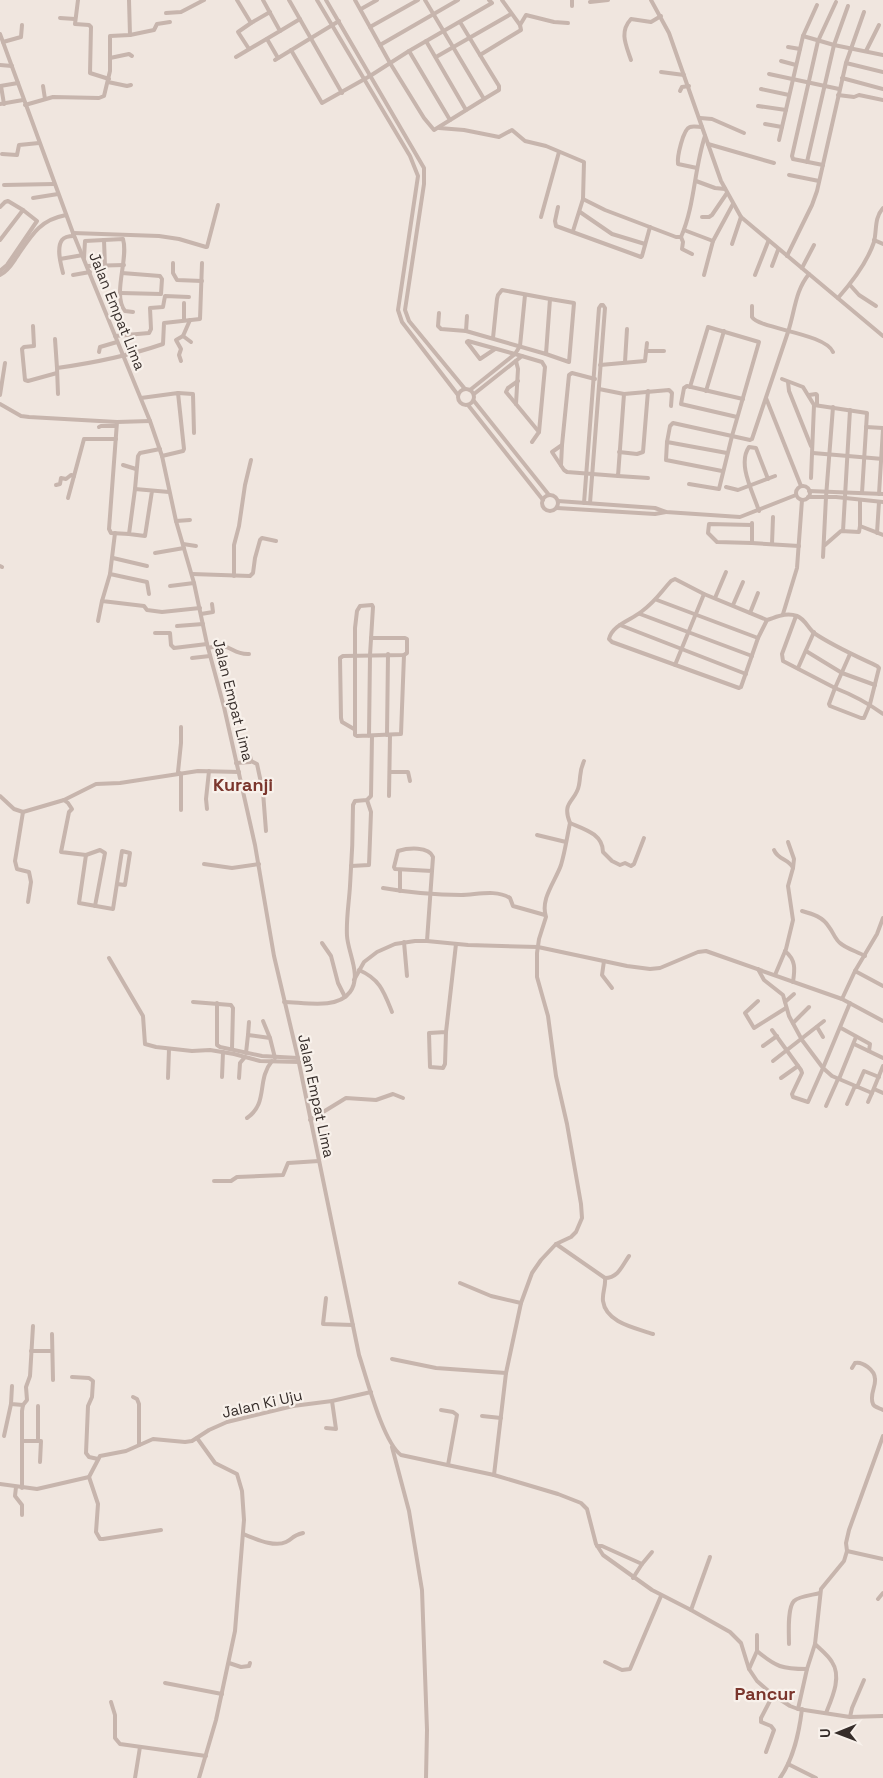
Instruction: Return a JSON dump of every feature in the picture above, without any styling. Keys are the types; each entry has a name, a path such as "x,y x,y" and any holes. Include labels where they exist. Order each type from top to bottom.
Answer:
{"street":[{"path":"78,0 76,25 89,25 91,27 90,73 127,86 131,85"},
{"path":"129,0 130,35"},
{"path":"166,12 181,12 204,0"},
{"path":"237,0 251,23"},
{"path":"263,0 280,30"},
{"path":"289,0 342,93"},
{"path":"316,0 417,170 418,176 398,310 402,322 458,395 458,399 462,404 468,405 543,500 543,506 547,511 553,511 557,508 658,514 666,512"},
{"path":"326,0 424,168 425,176 405,310 409,320 468,390 474,394"},
{"path":"355,0 390,63 434,130 498,90 500,86 460,22"},
{"path":"361,9 377,0"},
{"path":"370,27 418,0"},
{"path":"424,0 484,99"},
{"path":"380,45 458,0"},
{"path":"291,50 322,103 364,80 408,51 491,2 498,0"},
{"path":"480,55 521,30 520,25 502,0"},
{"path":"572,0 572,6"},
{"path":"590,2 608,0"},
{"path":"652,0 661,16 684,75 726,191 741,218 883,336"},
{"path":"822,165 793,159 792,156 818,41 836,2"},
{"path":"779,140 803,36 817,5"},
{"path":"807,162 834,45 848,6"},
{"path":"249,49 238,32 270,12"},
{"path":"787,256 812,205 850,48 864,12"},
{"path":"436,57 512,14"},
{"path":"520,25 526,15 554,22 568,22"},
{"path":"631,60 624,41 626,26 632,20 650,22 661,16"},
{"path":"60,18 75,19"},
{"path":"236,57 300,19"},
{"path":"267,39 277,59 339,21"},
{"path":"25,105 58,97 102,98 108,80 110,36 150,32 154,30 157,24 170,22"},
{"path":"3,42 20,37 22,25"},
{"path":"866,51 879,25"},
{"name":"Jalan Empat Lima","path":"0,35 73,234 90,272 160,449 176,521 192,574 259,864 284,1002 298,1060 359,1355 391,1444 409,1511 418,1554 422,1590 427,1730 426,1778"},
{"path":"803,36 834,45 882,54"},
{"path":"426,41 466,110"},
{"path":"788,47 800,49"},
{"path":"408,51 450,120"},
{"path":"110,58 129,54 132,56"},
{"path":"781,61 796,65"},
{"path":"846,63 883,72"},
{"path":"0,65 12,66"},
{"path":"661,72 684,75"},
{"path":"769,74 840,88"},
{"path":"842,78 883,89"},
{"path":"18,83 0,86 2,104 23,100"},
{"path":"43,86 45,99"},
{"path":"680,91 682,87 688,86"},
{"path":"760,89 789,95"},
{"path":"838,95 854,98 860,95 883,100"},
{"path":"758,106 786,110"},
{"path":"700,118 712,119 744,132"},
{"path":"392,127 398,123"},
{"path":"765,124 782,127"},
{"path":"697,168 678,164 678,159 682,140 687,129 702,127"},
{"path":"439,128 464,130 499,137 512,130 525,141 546,146 584,162 583,199 573,231"},
{"path":"692,254 682,249 681,237 696,181 699,152 705,136"},
{"path":"2,154 17,155 19,145 39,143"},
{"path":"708,144 774,163"},
{"path":"541,217 559,152"},
{"path":"788,175 819,181"},
{"path":"696,181 726,191"},
{"path":"4,185 54,184"},
{"path":"702,217 712,215 726,191"},
{"path":"33,198 58,194"},
{"path":"583,199 605,210 676,237 681,237"},
{"path":"0,207 8,201 35,219 37,224 0,273"},
{"path":"704,275 713,241 732,204"},
{"path":"63,274 60,251 63,239 73,234 158,236 179,239 207,247 218,205"},
{"path":"558,207 555,224 641,257 650,227"},
{"path":"838,298 850,286 864,264 874,240 879,214 883,208"},
{"path":"0,240 23,210"},
{"path":"413,210 419,210"},
{"path":"580,212 612,234 644,244"},
{"path":"0,273 8,269 39,227 49,220 66,215"},
{"path":"732,244 741,218"},
{"path":"684,230 713,241"},
{"path":"60,259 83,256 85,240 123,239 124,265 121,293 123,309 133,312"},
{"path":"104,240 105,267"},
{"path":"874,240 883,244"},
{"path":"755,274 768,242"},
{"path":"802,268 814,246"},
{"path":"772,266 778,250"},
{"path":"173,263 173,273 177,280 202,281"},
{"path":"57,368 82,365 123,356 164,344 164,323 198,320 201,317 202,263"},
{"path":"87,266 124,265"},
{"path":"73,275 90,272"},
{"path":"121,293 160,295 162,279 160,276 122,273"},
{"path":"722,471 666,460 670,426 673,423 752,440 789,330 797,296 809,274"},
{"path":"850,286 876,306"},
{"path":"439,313 438,326 441,329 466,331 569,362 574,303 505,290 500,292 497,299 493,338"},
{"path":"458,395 461,391 468,390 515,354 520,346 525,295"},
{"path":"115,336 149,334 151,329 150,308 162,307 165,296 189,296"},
{"path":"546,354 550,299"},
{"path":"184,303 184,320"},
{"path":"584,503 599,308 603,305 605,308 590,503"},
{"path":"752,306 753,320 789,330 828,345 833,352"},
{"path":"466,331 467,316"},
{"path":"181,361 179,356 181,351 176,340 183,336 190,320"},
{"path":"33,326 34,346 22,349 25,380 28,381 57,373"},
{"path":"689,484 719,489 722,471 759,342 708,327 690,387"},
{"path":"625,362 627,329"},
{"path":"706,391 724,331"},
{"path":"183,336 192,342"},
{"path":"55,339 58,394"},
{"path":"494,349 480,359 467,342 468,341 542,362 545,367 539,432 532,442"},
{"path":"99,352 100,347 117,342"},
{"path":"595,364 645,361 647,343"},
{"path":"646,351 664,351"},
{"path":"522,356 482,386 474,394 474,401 549,496 556,498 558,501 655,508 666,512 733,517 746,515 796,495"},
{"path":"516,361 518,369 516,404"},
{"path":"505,362 509,366"},
{"path":"0,395 5,363"},
{"path":"561,465 569,375 572,372 600,380"},
{"path":"782,379 803,387 816,405 867,413 862,493"},
{"path":"518,381 508,388 506,392 539,432"},
{"path":"479,382 482,386"},
{"path":"788,382 789,391 812,450"},
{"path":"737,417 681,404 684,388 686,386 743,399"},
{"path":"599,389 624,394 671,390 671,406"},
{"path":"619,452 637,454 643,452 648,391"},
{"path":"162,456 184,449 178,393"},
{"path":"140,398 178,393 193,394 194,432"},
{"path":"618,476 624,394"},
{"path":"809,395 817,395 811,478"},
{"path":"766,398 801,486 809,490 881,494 883,429 866,427"},
{"path":"468,405 474,401"},
{"path":"0,404 21,416 117,424"},
{"path":"824,557 826,491 833,408"},
{"path":"843,530 850,410"},
{"path":"99,427 150,421"},
{"path":"117,424 109,529 111,533 146,536 152,491"},
{"path":"68,498 84,439 116,439"},
{"path":"667,442 727,453"},
{"path":"562,445 552,452 567,472 648,478"},
{"path":"759,510 743,466 748,447 756,448 768,479"},
{"path":"129,534 138,456 140,453 160,449"},
{"path":"812,450 829,454 882,459"},
{"path":"234,576 234,545 251,460"},
{"path":"122,465 136,469"},
{"path":"56,485 60,484 61,478 66,479 71,475 74,476"},
{"path":"726,487 738,490 775,476"},
{"path":"796,495 797,490 801,486"},
{"path":"135,489 170,492"},
{"path":"808,497 809,490"},
{"path":"796,495 802,500"},
{"path":"543,500 549,496"},
{"path":"802,500 808,497 826,497 881,502 877,533"},
{"path":"784,613 796,573 802,500"},
{"path":"825,545 837,533 843,530 858,532 860,526 860,500"},
{"path":"557,508 558,501"},
{"path":"772,544 773,517"},
{"path":"176,521 190,520"},
{"path":"752,543 752,524 708,525 709,535 716,541 799,546"},
{"path":"860,526 883,535"},
{"path":"98,621 110,574 115,534"},
{"path":"192,574 250,576 253,573 260,540 262,538 276,541"},
{"path":"155,553 184,546 196,546"},
{"path":"113,558 147,566"},
{"path":"715,598 726,572"},
{"path":"110,574 147,582 149,594"},
{"path":"767,620 704,594 675,579 671,580 657,600 640,614 613,630 609,639 612,642 735,688 741,687 758,638 767,620 784,613 796,616 803,620 814,632 850,654 877,666 879,672 870,704 865,716 861,718 832,707 829,704 850,654"},
{"path":"733,605 742,582"},
{"path":"170,586 194,583"},
{"path":"750,613 758,593"},
{"path":"675,665 704,594"},
{"path":"102,600 144,606 147,610 160,612 200,608"},
{"path":"657,600 758,638"},
{"path":"201,614 213,612 212,604"},
{"path":"354,980 354,968 347,936 353,805 355,802 367,800 371,794 370,736 370,655 371,638 373,607 372,605 360,606 357,611 355,628 355,736 370,736 388,736 402,733 404,655 407,653 406,638 371,638"},
{"path":"640,614 752,656"},
{"path":"796,616 782,656 783,661 835,688 860,698 883,714"},
{"path":"177,626 203,624"},
{"path":"620,625 746,674"},
{"path":"155,633 169,632 171,645 174,648 223,645 241,654 249,654"},
{"path":"798,668 814,632"},
{"path":"806,651 842,673 875,685"},
{"path":"388,654 389,796"},
{"path":"354,729 342,722 341,718 340,660 342,656 404,655"},
{"path":"192,658 210,656"},
{"path":"181,727 178,772 181,774 181,810"},
{"path":"236,763 251,759 258,764 266,831"},
{"path":"494,1476 506,1373 521,1303 536,1266 556,1244 571,1237 581,1222 582,1215 567,1124 555,1068 548,1016 537,977 538,947 546,920 546,899 560,867 570,823 568,804 579,786 579,773 584,761"},
{"path":"207,809 206,799 209,771"},
{"path":"0,796 14,810 23,812 64,800 96,784 120,783 209,771 239,772"},
{"path":"390,772 408,772 410,781"},
{"path":"64,800 72,809 68,812 61,852 86,855 100,850 105,853 95,906"},
{"path":"351,866 370,866 371,812 367,800"},
{"path":"23,812 15,861 17,869 29,872 31,882 28,902"},
{"path":"570,823 595,835 602,842 603,852 620,865 625,863 631,866 634,864 644,838"},
{"path":"536,835 566,842"},
{"path":"775,975 785,951 793,920 788,886 794,859 788,842"},
{"path":"427,941 431,892 433,857 430,852 417,850 398,851 395,869 432,871"},
{"path":"774,850 779,857 789,862 793,868"},
{"path":"86,855 79,903 112,909 122,852 130,852 125,885 117,884"},
{"path":"204,864 232,868 259,864"},
{"path":"400,870 400,891"},
{"path":"383,888 459,895 489,893 504,895 510,898 513,906 545,915"},
{"path":"802,911 817,916 830,927 836,939 843,946 865,956"},
{"path":"842,999 855,971 879,930 883,918"},
{"path":"284,1002 325,1003 336,1001 345,997 351,991 354,980 364,962 377,952 404,942 427,941 538,947 654,969 698,952 706,951 842,999 883,1021"},
{"path":"404,942 407,976"},
{"path":"322,943 331,956 338,983 345,997"},
{"path":"446,1032 429,1033 429,1064 432,1067 444,1067 456,944"},
{"path":"785,951 789,954 794,964 793,982"},
{"path":"109,958 143,1016 146,1044 169,1049 210,1050 246,1055"},
{"path":"604,961 602,974 612,988"},
{"path":"758,969 764,980 783,995 786,1008 802,1040 823,1068 839,1079 856,1086 883,1093"},
{"path":"359,970 370,975 381,987 392,1012"},
{"path":"855,971 883,986"},
{"path":"785,1002 794,994"},
{"path":"758,1001 745,1013 752,1027 755,1028 786,1008"},
{"path":"193,1002 230,1004 233,1008 232,1049"},
{"path":"217,1003 217,1045 246,1055 252,1060 298,1060"},
{"path":"772,1030 802,1073 792,1094 793,1097 807,1102 850,1003"},
{"path":"793,1023 809,1007"},
{"path":"263,1021 270,1038 273,1060"},
{"path":"239,1078 240,1063 246,1055 250,1022"},
{"path":"773,1061 824,1022"},
{"path":"817,1028 823,1036"},
{"path":"840,1028 870,1044 869,1051"},
{"path":"248,1035 270,1038"},
{"path":"763,1046 777,1036"},
{"path":"826,1106 856,1036"},
{"path":"854,1044 883,1058"},
{"path":"168,1078 169,1049"},
{"path":"222,1077 223,1052"},
{"path":"247,1118 257,1110 264,1074 267,1066 273,1060"},
{"path":"781,1078 798,1066"},
{"path":"868,1102 883,1066"},
{"path":"848,1104 864,1071 879,1077"},
{"path":"310,1120 346,1098 376,1100 393,1094 403,1098"},
{"path":"214,1181 231,1181 237,1177 283,1175 288,1163 319,1160"},
{"path":"556,1244 605,1278 616,1276 629,1256"},
{"path":"605,1278 602,1299 606,1311 627,1325 653,1334"},
{"path":"460,1283 491,1296 521,1303"},
{"path":"326,1298 324,1324 353,1325"},
{"path":"22,1488 23,1405 27,1400 26,1387 30,1376 33,1326"},
{"path":"52,1334 53,1380"},
{"path":"31,1351 52,1351"},
{"path":"392,1359 436,1368 506,1373"},
{"path":"852,1368 855,1363 860,1362 866,1365 874,1374 872,1402 874,1406 883,1410"},
{"path":"0,1484 37,1489 89,1476 92,1473 98,1459 88,1457 86,1453 88,1406 92,1398 93,1381 89,1378 72,1377"},
{"path":"4,1436 11,1404 12,1386"},
{"name":"Jalan Ki Uju","path":"98,1459 104,1454 119,1453 153,1439 185,1442 197,1438 227,1422 293,1406 332,1401 371,1392"},
{"path":"133,1397 137,1399 139,1404 139,1446"},
{"path":"326,1428 336,1429 332,1401"},
{"path":"11,1404 23,1405"},
{"path":"38,1406 38,1441 41,1441 40,1462"},
{"path":"440,1410 453,1412 457,1415 448,1465"},
{"path":"482,1416 501,1418"},
{"path":"780,1778 788,1764 798,1736 800,1709 807,1670 816,1644 820,1593 823,1586 844,1561 849,1530 883,1436"},
{"path":"197,1438 215,1463 237,1474 242,1491 244,1520 240,1547 235,1631 222,1694 199,1778"},
{"path":"23,1441 38,1441"},
{"path":"391,1444 401,1455 494,1476 581,1502 589,1514 597,1546 605,1557 661,1596 723,1628 738,1640 749,1669 758,1681 773,1695 790,1706 800,1709 850,1717 883,1716"},
{"path":"89,1476 98,1504 96,1532 100,1539 161,1530"},
{"path":"16,1487 15,1496 22,1505 22,1515"},
{"path":"243,1534 276,1544 287,1542 294,1535 303,1533"},
{"path":"597,1546 602,1546 642,1564"},
{"path":"847,1551 883,1559"},
{"path":"633,1578 652,1552"},
{"path":"691,1610 710,1557"},
{"path":"789,1644 790,1609 792,1603 795,1600 820,1593"},
{"path":"878,1599 883,1594"},
{"path":"605,1662 622,1670 630,1668 661,1596"},
{"path":"749,1669 757,1651 757,1635"},
{"path":"816,1644 832,1661 835,1669 836,1682 826,1713"},
{"path":"757,1651 779,1667 807,1670"},
{"path":"229,1663 245,1667 249,1666 250,1663"},
{"path":"850,1717 864,1680"},
{"path":"165,1682 222,1694"},
{"path":"766,1752 773,1728 761,1722 761,1718 773,1695"},
{"path":"111,1702 115,1715 116,1742 206,1756"},
{"path":"135,1778 140,1747"},
{"path":"788,1764 816,1778"}],"district":[{"name":"Kuranji","path":"243,785"},
{"name":"Pancur","path":"765,1694"}]}
